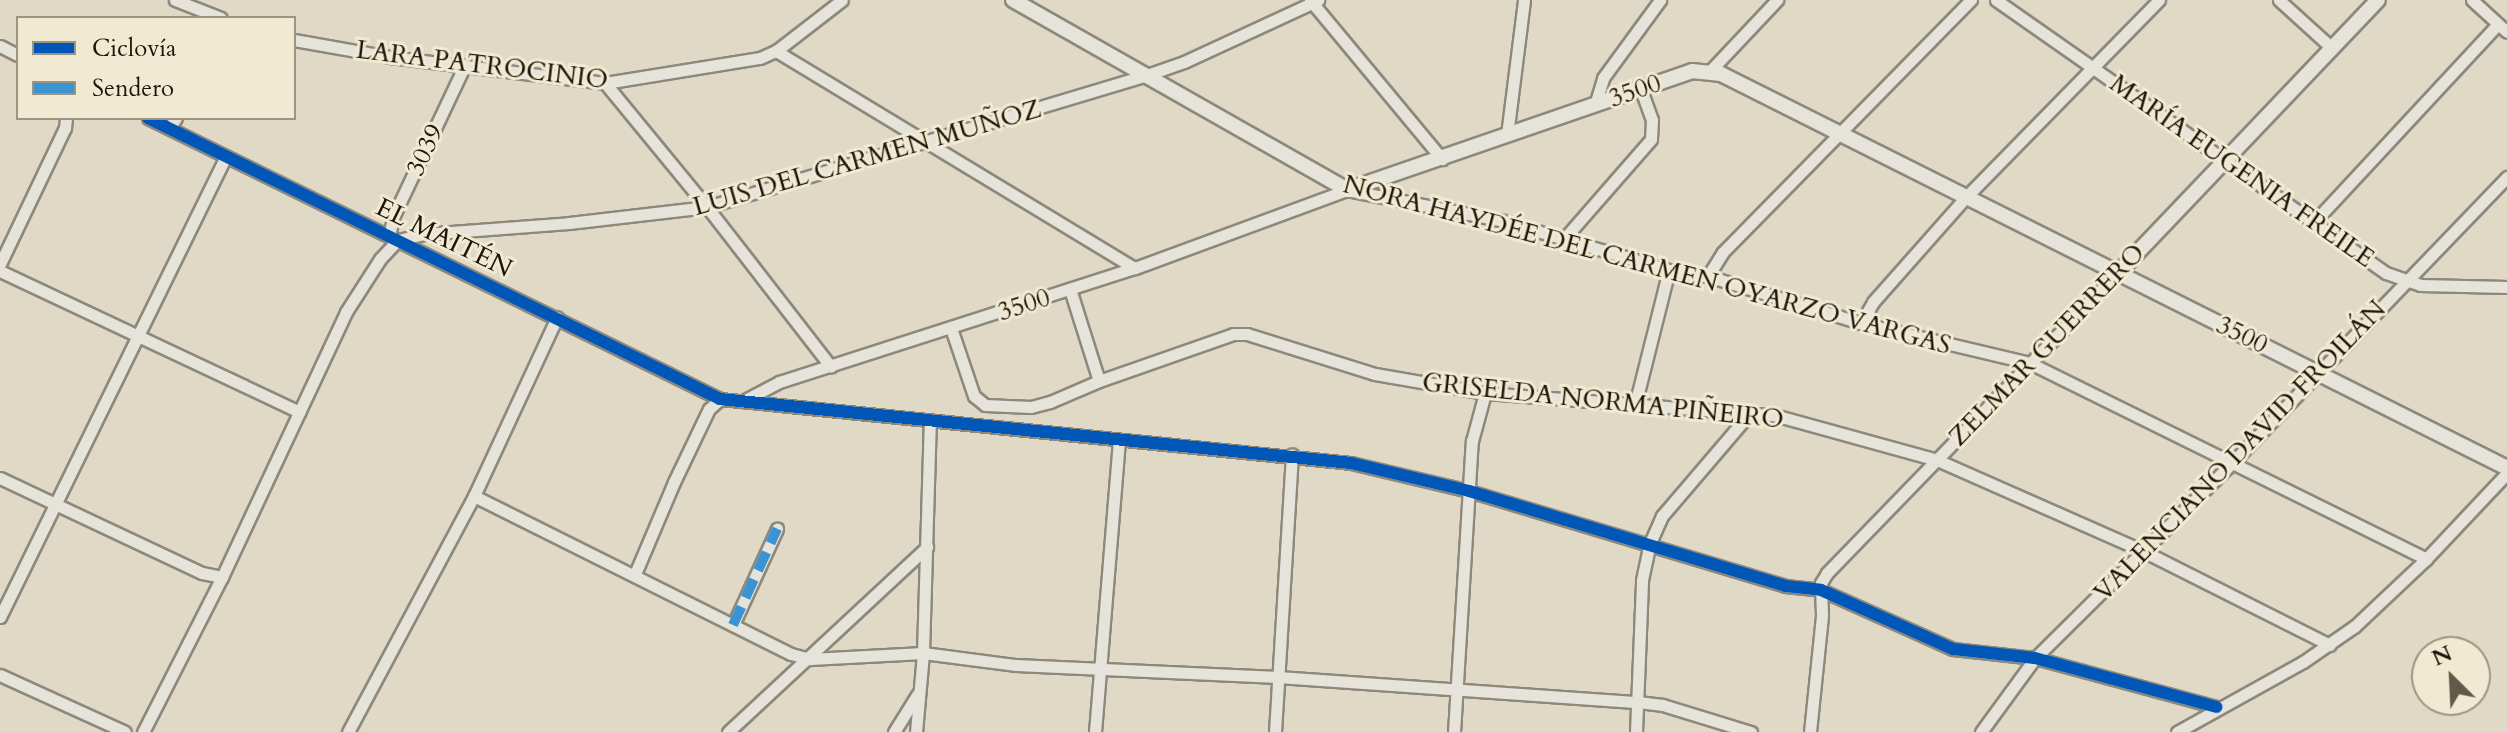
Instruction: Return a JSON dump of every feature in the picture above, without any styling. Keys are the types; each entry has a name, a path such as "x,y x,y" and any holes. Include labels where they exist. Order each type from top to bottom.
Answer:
{"street":[{"path":"175,0 216,16"},
{"name":"LARA PATROCINIO","path":"296,40 605,83 760,58 776,51 842,0"},
{"name":"NORA HAYDÉE DEL CARMEN OYARZO VARGAS","path":"1013,0 1347,190 1500,220 1669,270 1708,276 1861,323 2030,363 2229,465 2426,559"},
{"path":"1507,135 1524,0"},
{"path":"1595,105 1603,78 1660,0"},
{"path":"1710,71 1777,0"},
{"path":"1708,276 1723,252 1971,0"},
{"name":"MARÍA EUGENIA FREILE","path":"1996,0 2386,273 2406,281 2507,287"},
{"path":"1861,323 1873,302 1965,198 2159,0"},
{"path":"2279,0 2332,48"},
{"name":"ZELMAR GUERRERO","path":"1821,590 1827,573 2378,0"},
{"path":"2314,222 2503,28 2472,0"},
{"path":"1313,1 1442,159"},
{"name":"LUIS DEL CARMEN MUÑOZ","path":"393,238 707,207 1144,76 1184,62 1313,1"},
{"path":"776,51 1135,268"},
{"name":"3039","path":"393,238 394,215 465,65"},
{"name":"3500","path":"743,401 779,382 1135,268 1347,190 1692,71 1710,71 2318,373 2507,471"},
{"path":"605,83 707,207 831,367"},
{"path":"1563,240 1651,139 1652,120 1641,89"},
{"path":"0,264 65,123"},
{"name":"EL MAITÉN","path":"172,123 226,156 720,399"},
{"path":"0,617 226,156"},
{"name":"VALENCIANO DAVID FROILÁN","path":"1981,732 2035,658 2229,465 2507,177"},
{"path":"143,732 222,577 346,312 393,238"},
{"path":"1635,405 1669,270"},
{"path":"0,271 299,412"},
{"path":"1070,289 1099,381"},
{"path":"348,732 474,496 557,317"},
{"name":"GRISELDA NORMA PIÑEIRO","path":"951,328 977,402 985,405 1036,405 1233,334 1247,334 1375,374 1485,393 1774,415 1937,460 2143,551 2330,645"},
{"path":"1454,732 1475,422 1485,393"},
{"path":"635,574 709,409 720,399 930,423 1034,430 1351,463 1469,491 1785,586 1821,590 1953,649 2035,658 2217,707"},
{"path":"1034,430 1036,405"},
{"path":"1636,732 1642,580 1650,543 1662,516 1750,413"},
{"path":"916,732 923,653 930,423"},
{"path":"1095,732 1119,440"},
{"path":"1275,732 1292,455"},
{"path":"2177,732 2330,645 2426,559 2507,471"},
{"path":"0,478 202,573 222,577"},
{"path":"474,496 791,654 810,659 923,653 1016,665 1278,677 1638,702 1663,705 1751,732"},
{"path":"733,625 777,529"},
{"path":"731,731 927,547"},
{"path":"1810,732 1822,615 1821,590"},
{"path":"0,675 125,732"},
{"path":"894,732 920,691"}],"marked path":[{"path":"733,625 777,529"}],"cycle path":[{"path":"152,120 720,399 1351,463 1469,491 1785,586 1821,590 1953,649 2035,658 2217,707"}]}
